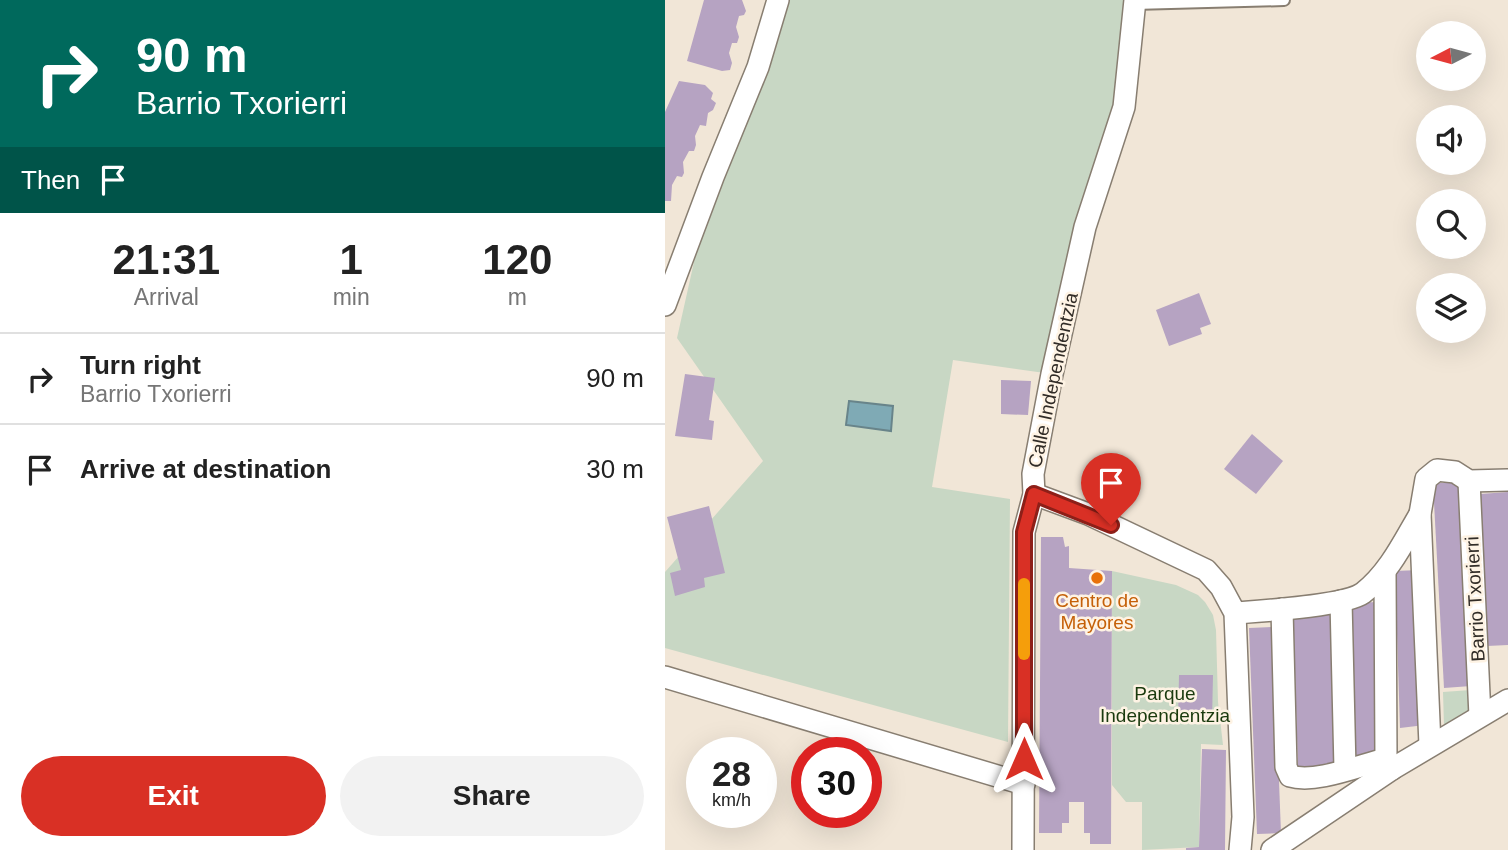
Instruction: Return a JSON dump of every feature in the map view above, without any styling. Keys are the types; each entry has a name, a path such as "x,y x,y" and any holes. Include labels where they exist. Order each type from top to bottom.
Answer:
{"street":[{"path":"665,305 703,200 758,67 778,0"},
{"name":"Calle Independentzia","path":"1023,850 1024,532 1034,494 1033,474 1050,382 1082,241 1124,107 1134,2"},
{"path":"1430,745 1420,514 1426,479 1437,470 1455,472 1469,481 1508,480"},
{"name":"Barrio Txorierri","path":"1469,481 1480,716"},
{"path":"1034,494 1087,514 1206,570 1221,587 1235,613 1243,817 1240,850"},
{"path":"1235,613 1341,601 1361,595 1385,572 1420,514"},
{"path":"1385,572 1389,764"},
{"path":"1341,601 1345,769"},
{"path":"1282,609 1286,767 1290,776 1299,779 1345,769 1389,764"},
{"path":"665,677 1024,784"},
{"path":"1272,850 1296,843 1389,764 1430,745 1508,700"}],"lane":[{"path":"1134,2 1284,0"}],"green space":[{"path":"767,0 1134,0 1124,107 1052,374 953,360 932,487 1010,499 1008,742 665,648 665,572 763,461 677,338 713,177"},
{"name":"Parque Independentzia","path":"1112,571 1176,585 1198,595 1213,615 1223,745 1201,744 1199,847 1142,850 1142,802 1126,802 1112,785"},
{"path":"1471,690 1472,710 1444,726 1443,692"}],"water":[{"path":"849,401 893,406 891,431 846,425"}],"building":[{"path":"704,0 742,0 746,11 739,16 736,27 739,37 737,43 732,43 729,53 732,63 730,70 722,71 687,61"},
{"path":"679,81 705,85 713,93 711,99 716,103 708,113 706,126 700,125 695,136 694,151 689,151 683,162 682,177 677,176 672,185 671,201 665,201 665,112"},
{"path":"1199,293 1211,324 1200,328 1202,334 1169,346 1156,310"},
{"path":"685,374 715,378 709,420 714,421 712,440 675,436"},
{"path":"1001,380 1031,381 1028,415 1001,414"},
{"path":"1252,434 1283,461 1256,494 1224,469"},
{"path":"1463,480 1471,686 1444,688 1433,484"},
{"path":"1508,492 1508,645 1487,646 1480,494"},
{"path":"709,506 725,573 704,578 705,587 675,596 670,573 681,570 667,517"},
{"path":"1041,537 1063,537 1065,547 1069,546 1069,568 1112,571 1111,844 1090,844 1090,833 1084,833 1084,802 1069,802 1069,823 1062,823 1062,833 1039,833"},
{"path":"1420,570 1425,725 1400,728 1395,571"},
{"path":"1378,602 1382,756 1356,756 1351,603"},
{"path":"1332,614 1337,766 1298,767 1293,616"},
{"path":"1273,627 1281,833 1257,834 1249,628"},
{"path":"1179,675 1213,675 1212,721 1178,721"},
{"path":"1202,749 1226,750 1225,850 1186,850 1199,847"}],"slow traffic":[{"path":"1024,584 1024,654"}],"place":[{"name":"Centro de Mayores","path":"1097,578"}],"route":[{"path":"1024,759 1024,532 1034,494 1111,525"}]}
